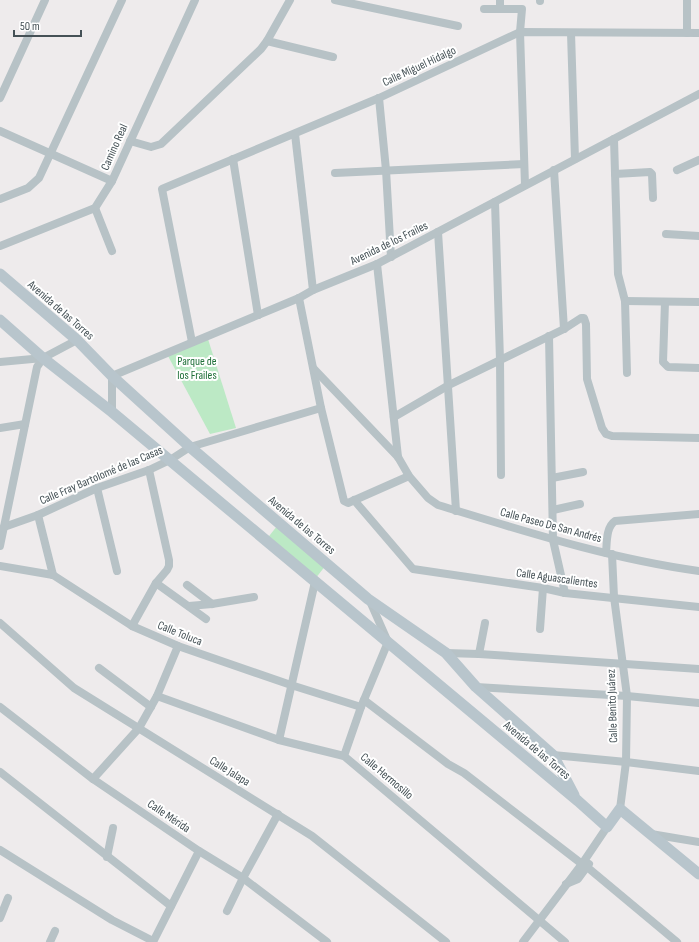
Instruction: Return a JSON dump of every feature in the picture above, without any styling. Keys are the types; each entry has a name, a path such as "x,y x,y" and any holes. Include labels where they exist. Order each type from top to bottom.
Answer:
{"street":[{"path":"0,98 45,0"},
{"path":"0,199 28,188 34,184 38,178 122,0"},
{"name":"Camino Real","path":"95,208 112,181 195,0"},
{"path":"130,141 151,147 161,144 261,50 290,0"},
{"path":"335,0 458,26"},
{"path":"500,0 500,9"},
{"path":"687,0 687,33"},
{"path":"484,9 522,9 520,32 525,185"},
{"name":"Calle Miguel Hidalgo","path":"192,342 162,189 379,98 520,32 699,33"},
{"path":"571,33 575,159"},
{"path":"267,41 333,57"},
{"name":"Avenida de los Frailes","path":"112,376 300,298 313,290 378,264 699,94"},
{"path":"379,98 386,170 391,257"},
{"path":"0,131 50,155 112,181"},
{"path":"295,134 313,290"},
{"path":"614,138 618,274 625,301 627,373"},
{"path":"234,159 258,315"},
{"path":"677,170 699,160"},
{"path":"335,172 524,164"},
{"path":"554,170 564,329"},
{"path":"615,174 650,172 652,174 652,198"},
{"path":"495,202 500,360 501,475"},
{"path":"0,246 95,208 112,251"},
{"path":"438,232 456,511"},
{"path":"666,234 699,236"},
{"path":"378,264 398,457"},
{"name":"Avenida de las Torres","path":"0,274 77,340 112,376 190,447 368,599 446,653 476,686 553,755 578,801"},
{"path":"300,298 321,408 344,501 348,503 409,476"},
{"path":"625,301 699,302"},
{"path":"665,302 662,358 665,365 672,367 699,368"},
{"path":"394,417 449,385 564,329 581,318 584,318 586,324 587,379 602,428 606,434 612,436 699,438"},
{"name":"Avenida de las Torres","path":"0,320 43,358 170,460 578,801 607,827"},
{"path":"549,336 553,540 565,593"},
{"path":"0,362 43,358 77,340"},
{"path":"0,546 34,376 37,367 43,358"},
{"path":"314,369 398,457"},
{"path":"112,376 112,412"},
{"name":"Calle Fray Bartolomé de las Casas","path":"4,527 38,515 96,488 149,470 170,460 190,447 321,408"},
{"path":"0,428 25,424"},
{"name":"Calle Paseo De San Andrés","path":"398,457 409,476 433,502 456,511 553,540 660,566 699,571"},
{"path":"132,626 156,583 169,566 169,560 149,470"},
{"path":"552,478 583,472"},
{"path":"96,488 117,571"},
{"name":"Calle Aguascalientes","path":"354,500 413,569 543,588 565,593 699,607"},
{"path":"553,510 580,504"},
{"name":"Calle Benito Juárez","path":"523,942 566,884 584,866 593,848 620,809 626,762 627,696 609,553 609,529 611,524 615,521 699,514"},
{"path":"38,515 53,575"},
{"name":"Calle Toluca","path":"0,566 53,575 132,626 178,646 291,685 362,704 448,764 464,773 584,866 677,942"},
{"path":"278,740 315,582"},
{"path":"156,583 206,619"},
{"path":"187,585 212,604"},
{"path":"540,629 543,588"},
{"path":"189,606 254,597"},
{"path":"344,756 362,704 388,642 368,599"},
{"name":"Calle Jalapa","path":"0,623 74,688 312,836 446,942"},
{"path":"479,654 486,623"},
{"path":"93,779 139,728 157,696 178,646"},
{"path":"446,653 624,663 699,669"},
{"path":"99,668 151,707"},
{"path":"476,686 627,696 699,703"},
{"name":"Calle Hermosillo","path":"157,696 278,740 344,756 565,942"},
{"name":"Calle Mérida","path":"0,707 93,779 199,851 243,878 327,942"},
{"path":"553,755 699,771"},
{"path":"0,772 171,906"},
{"path":"620,809 699,874"},
{"path":"227,911 278,814"},
{"path":"107,856 113,828"},
{"path":"650,834 699,842"},
{"path":"0,850 112,920 153,941 199,851"},
{"path":"0,918 8,898"},
{"path":"50,942 55,931"}],"green space":[{"name":"Parque de los Frailes","path":"208,339 236,428 210,434 168,356"},
{"path":"281,521 330,560 315,579 266,540"}]}
